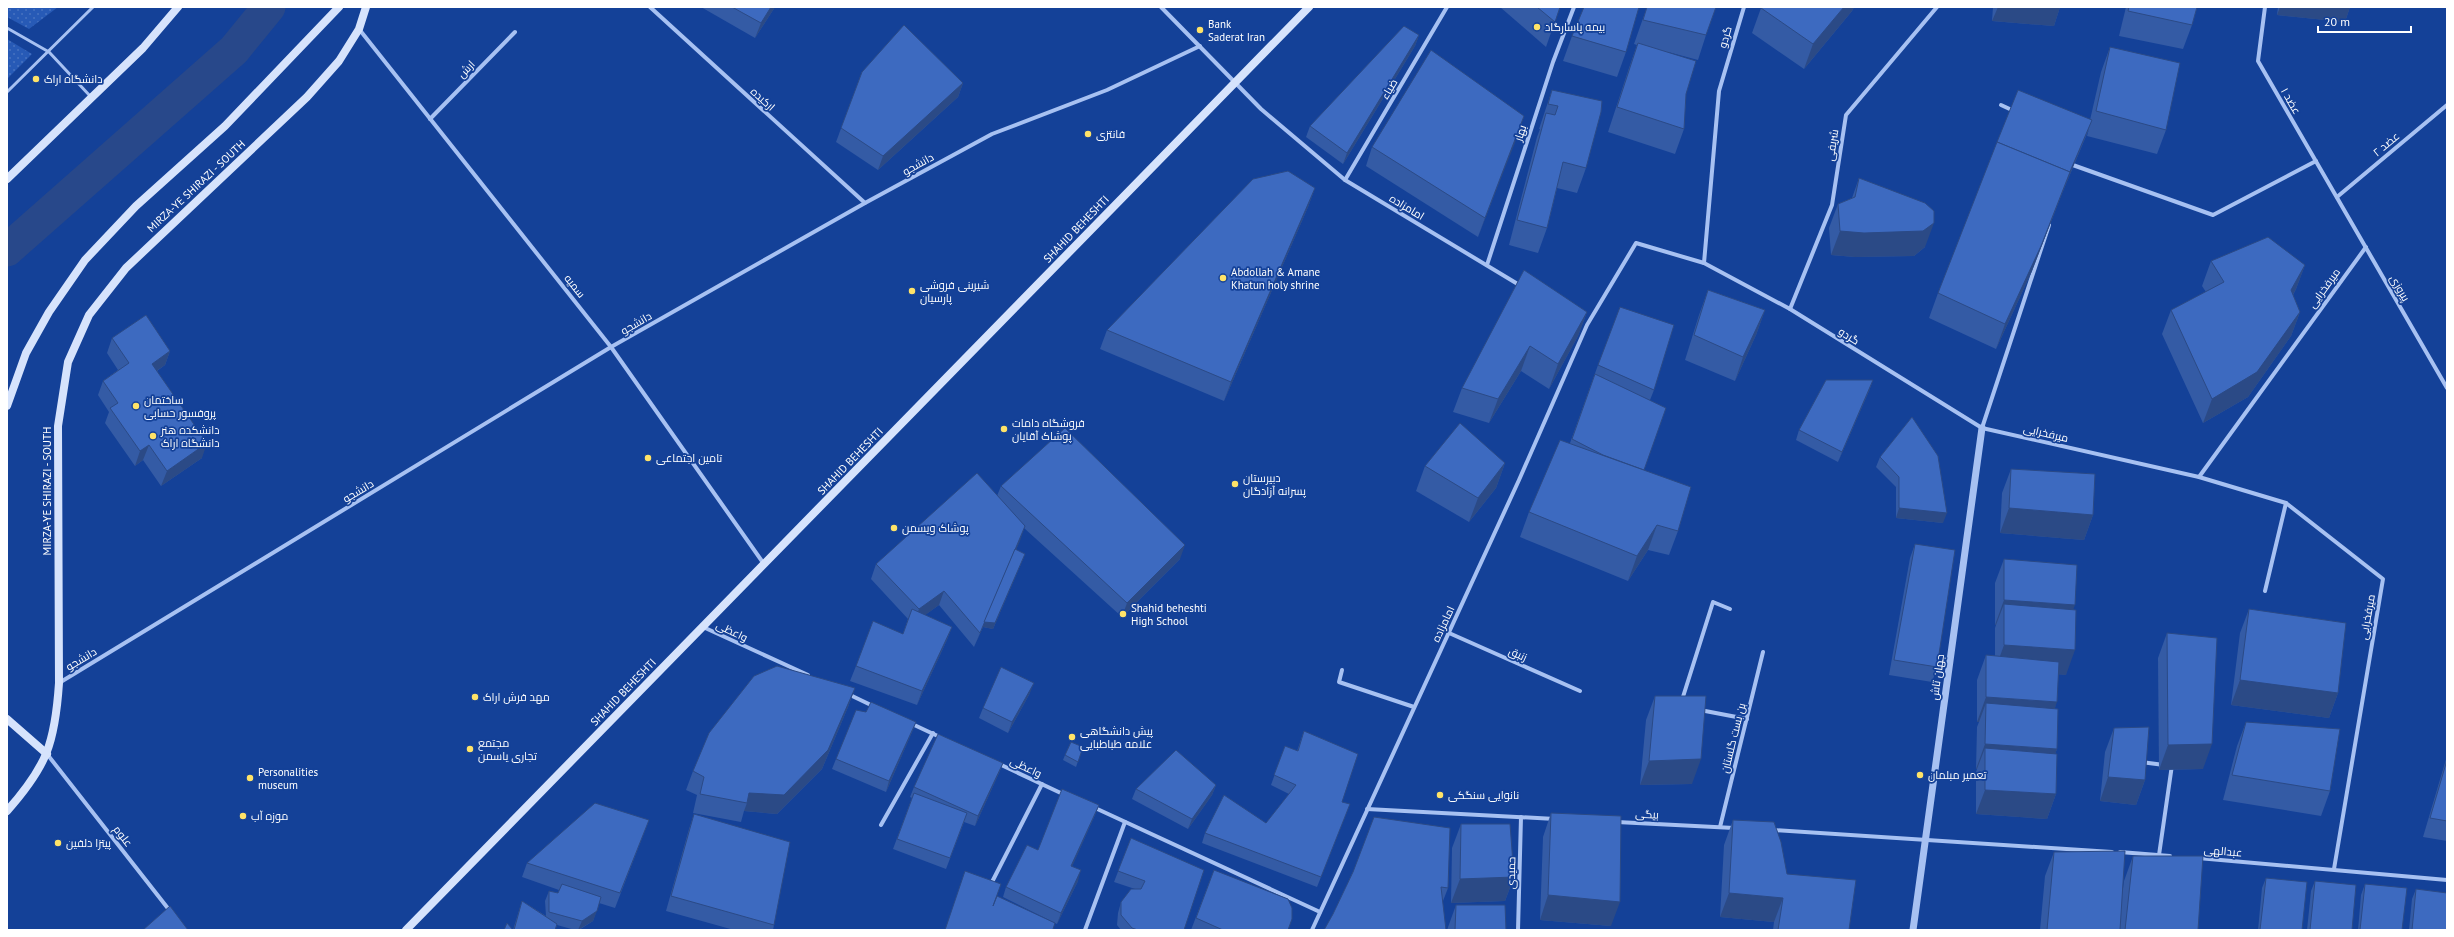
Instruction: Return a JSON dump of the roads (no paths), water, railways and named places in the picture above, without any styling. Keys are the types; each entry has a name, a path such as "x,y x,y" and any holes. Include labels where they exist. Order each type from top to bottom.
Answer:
{"main road":[{"path":"7,178 143,48 178,7"},
{"path":"7,406 26,353 49,312 85,260 136,206 225,126 339,7"},
{"name":"MIRZA-YE SHIRAZI - SOUTH","path":"7,811 31,783 47,754 57,722 59,684 58,426 68,362 89,315 126,268 307,97 339,61 359,29 366,7"},
{"name":"SHAHID BEHESHTI","path":"406,930 1310,7"},
{"path":"7,719 47,754"}],"street":[{"name":"ارکیده","path":"650,7 865,203"},
{"path":"1161,7 1235,82"},
{"name":"ضیاء","path":"1345,180 1447,7"},
{"name":"بهار","path":"1487,265 1553,62 1574,7"},
{"name":"گردو","path":"1704,263 1720,91 1744,7"},
{"name":"شریفی","path":"1790,310 1832,206 1846,115 1937,7"},
{"name":"عضد ۱","path":"2265,7 2258,61 2337,197"},
{"name":"سمیه","path":"359,29 612,347 764,564"},
{"name":"ارش","path":"430,119 515,32"},
{"name":"دانشجو","path":"59,684 612,347 865,203 992,134 1107,90 1200,46"},
{"name":"امامزاده","path":"1235,82 1261,109 1345,180 1527,289"},
{"path":"2001,105 2022,114"},
{"name":"عضد ۲","path":"2337,197 2447,105"},
{"path":"2067,172 2072,158"},
{"path":"2069,164 2213,215 2316,161"},
{"name":"پیروزی","path":"2337,197 2447,388"},
{"path":"1832,206 1839,208"},
{"path":"1982,428 2052,217"},
{"name":"امامزاده","path":"1312,930 1449,633 1587,325 1636,243"},
{"name":"گردو","path":"1636,243 1704,263 1790,310 1982,428"},
{"name":"میرفخرایی","path":"2199,477 2366,247"},
{"path":"1580,321 1587,325"},
{"name":"میرفخرایی","path":"1982,428 2199,477 2286,503 2383,579 2334,869"},
{"name":"جهان تاش","path":"1913,930 1982,428"},
{"path":"2265,591 2286,503"},
{"path":"1680,707 1713,602 1730,609"},
{"name":"واعظی","path":"703,627 811,677"},
{"name":"زنبق","path":"1449,633 1580,691"},
{"name":"بن بست گلستان","path":"1720,827 1762,652"},
{"path":"1342,670 1339,682 1414,707"},
{"path":"839,690 875,707"},
{"path":"1695,710 1747,719"},
{"path":"904,720 946,740"},
{"path":"880,825 933,733"},
{"name":"علوم","path":"47,754 175,917"},
{"path":"2159,855 2173,758"},
{"name":"واعظی","path":"994,762 1070,797"},
{"path":"2138,762 2172,766"},
{"path":"991,884 1042,784"},
{"path":"1090,806 1320,912"},
{"path":"1367,809 1561,819"},
{"name":"حمیدی","path":"1518,930 1521,817"},
{"path":"1085,930 1126,822"},
{"name":"بیگی","path":"1609,822 1736,828"},
{"path":"1768,830 2175,856"},
{"name":"عبدالهی","path":"2191,858 2334,869 2447,880"}],"lane":[{"path":"7,92 93,7"},
{"path":"7,28 49,52 92,98"}],"waterway":[{"path":"7,250 234,50 269,7"}],"place":[{"name":"بیمه پاسارگاد","path":"1537,27"},
{"name":"Bank Saderat Iran","path":"1200,30"},
{"name":"دانشگاه اراک","path":"36,79"},
{"name":"فانتزی","path":"1088,134"},
{"name":"Abdollah & Amane Khatun holy shrine","path":"1223,278"},
{"name":"شیرینی فروشی پارسیان","path":"912,291"},
{"name":"ساختمان پروفسور حسابی","path":"136,406"},
{"name":"فروشگاه دامات پوشاک آقایان","path":"1004,429"},
{"name":"دانشکده هنر دانشگاه اراک","path":"153,436"},
{"name":"تامین اجتماعی","path":"648,458"},
{"name":"دبیرستان پسرانه آزادگان","path":"1235,484"},
{"name":"پوشاک ویسمن","path":"894,528"},
{"name":"Shahid beheshti High School","path":"1123,614"},
{"name":"مهد فرش اراک","path":"475,697"},
{"name":"پیش دانشگاهی علامه طباطبایی","path":"1072,737"},
{"name":"مجتمع تجاری یاسمن","path":"470,749"},
{"name":"تعمیر مبلمان","path":"1920,775"},
{"name":"Personalities museum","path":"250,778"},
{"name":"نانوایی سنگکی","path":"1440,795"},
{"name":"موزه آب","path":"243,816"},
{"name":"پیتزا دلفین","path":"58,843"}]}
